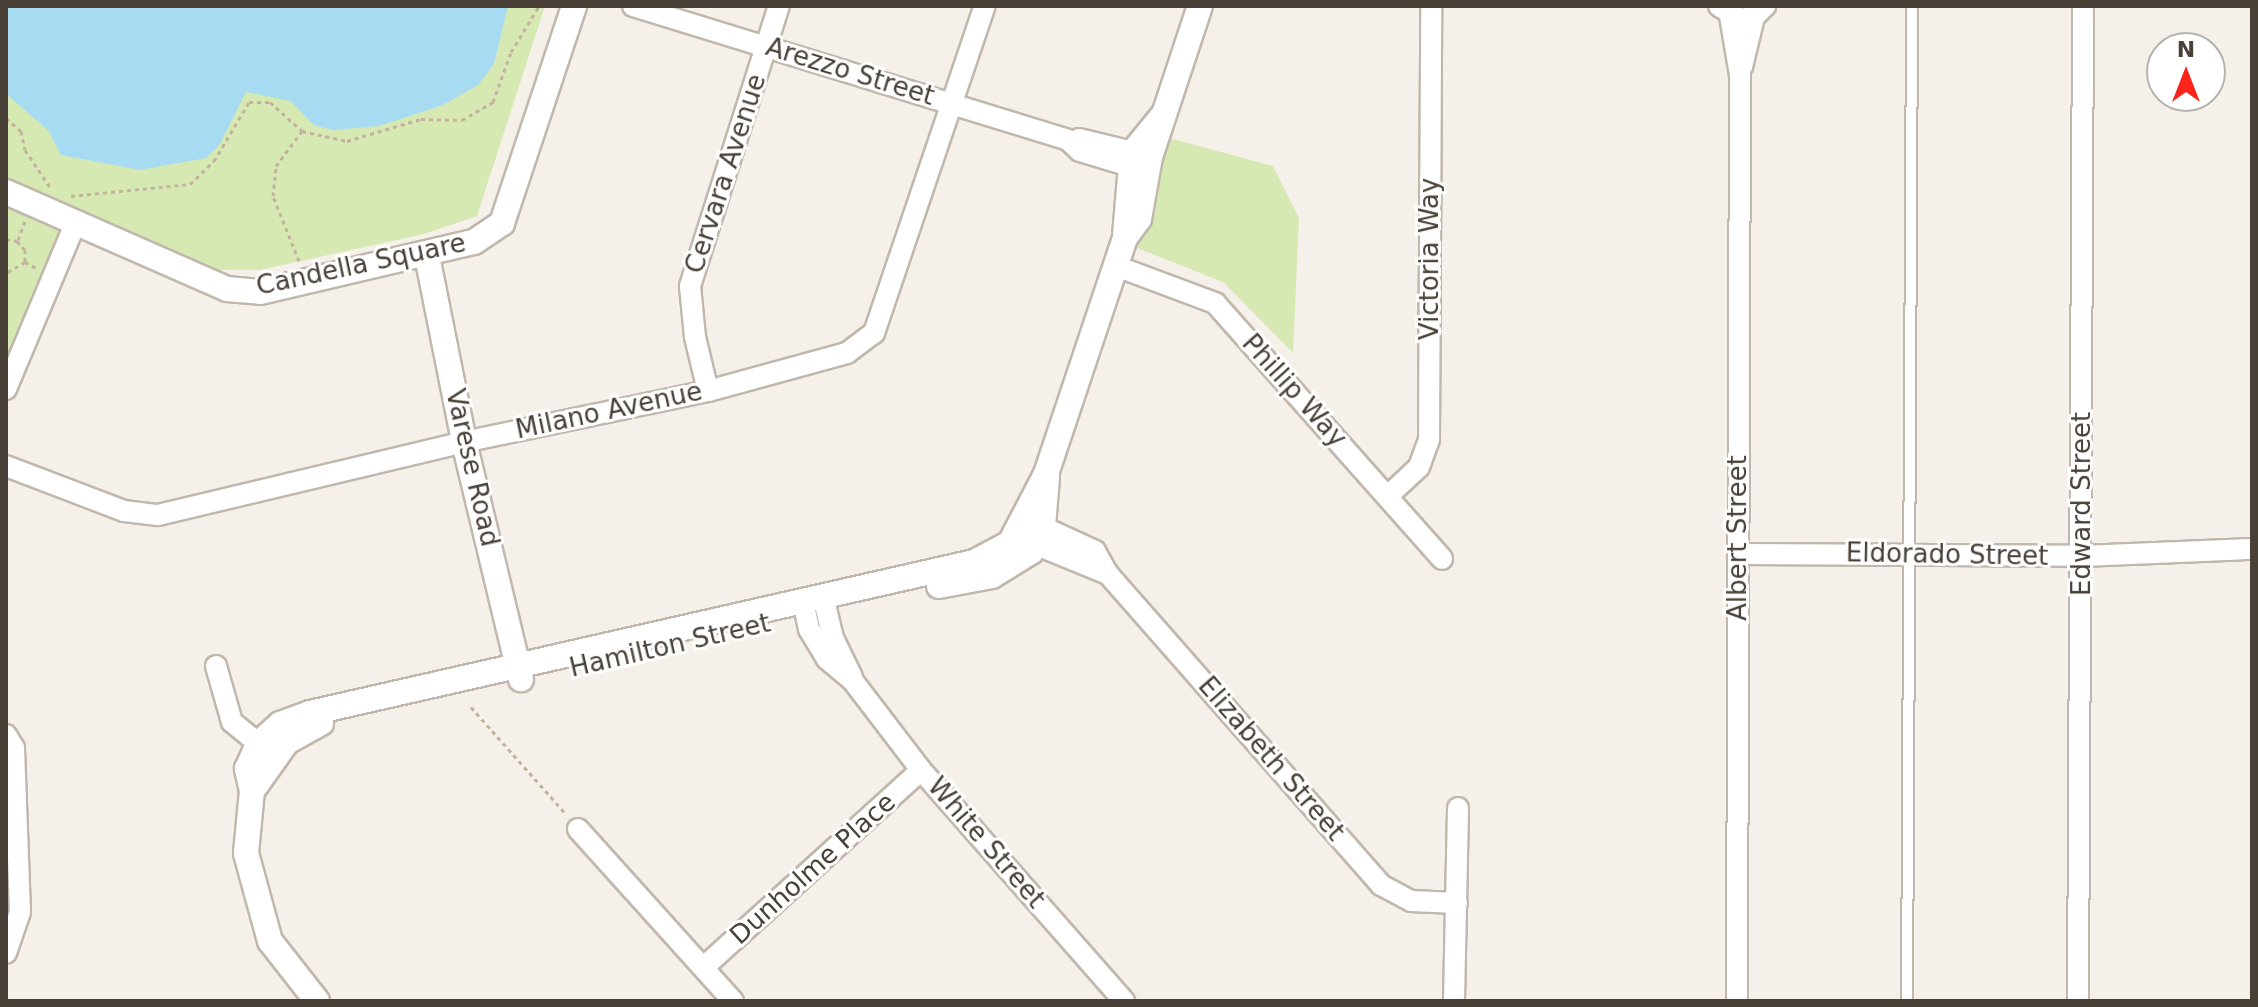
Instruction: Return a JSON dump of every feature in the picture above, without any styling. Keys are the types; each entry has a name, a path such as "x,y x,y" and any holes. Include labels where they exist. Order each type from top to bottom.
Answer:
{"street":[{"name":"Candella Square","path":"6,192 75,224 238,290 260,292 427,256 474,242 502,223 574,6"},
{"name":"Arezzo Street","path":"633,6 1068,140 1080,151 1139,162"},
{"name":"Cervara Avenue","path":"708,391 695,337 690,286 779,6"},
{"name":"Milano Avenue","path":"6,466 124,511 158,515 464,442 708,391 847,353 874,333 985,6"},
{"path":"1032,529 1046,474 1125,238 1139,219 1139,162 1161,136 1163,115 1200,6"},
{"name":"Victoria Way","path":"1388,496 1419,467 1429,439 1431,6"},
{"name":"Edward Street","path":"2078,1001 2083,6"},
{"path":"1723,9 1760,11"},
{"name":"Albert Street","path":"1723,9 1740,75 1737,1001"},
{"name":"Albert Street","path":"1740,75 1760,11"},
{"path":"6,389 75,224"},
{"name":"Varese Road","path":"427,256 464,442 519,672"},
{"name":"Phillip Way","path":"1116,266 1215,303 1442,559"},
{"name":"Hamilton Street","path":"317,1001 270,941 258,911 246,853 252,791 266,750 302,730 389,701 815,606 992,576 1020,562 1032,529"},
{"name":"Elizabeth Street","path":"1032,529 1095,551 1108,574 1381,885 1411,901 1457,903"},
{"name":"Eldorado Street","path":"1738,554 2082,556 2252,549"},
{"name":"White Street","path":"815,606 853,681 921,770 1124,1001"},
{"path":"216,666 232,722 266,750"},
{"path":"6,735 14,748 20,912 6,953"},
{"name":"Dunholme Place","path":"704,967 921,770"},
{"path":"1454,1001 1458,808"},
{"path":"578,829 733,1001"}],"lane":[{"path":"1907,1001 1912,6"}],"path":[{"path":"6,118 21,131 25,150 47,185 72,197 190,184 214,161 249,102 270,102 302,131 347,141 421,119 462,120 493,102 511,52 539,6"},
{"path":"300,263 273,196 276,166 302,131"},
{"path":"29,210 17,241 25,262 42,271"},
{"path":"6,239 17,241"},
{"path":"6,273 25,262"},
{"path":"471,707 578,829"}],"green space":[{"path":"6,6 545,6 477,216 424,234 260,270 216,270 6,181"},
{"path":"1169,138 1273,166 1299,218 1293,353 1223,282 1137,248"},
{"path":"6,197 68,225 6,377"}],"water":[{"path":"6,6 508,6 494,64 478,85 443,105 379,126 333,130 314,125 291,101 246,92 220,144 206,158 140,170 61,155 48,130 6,94"}]}
